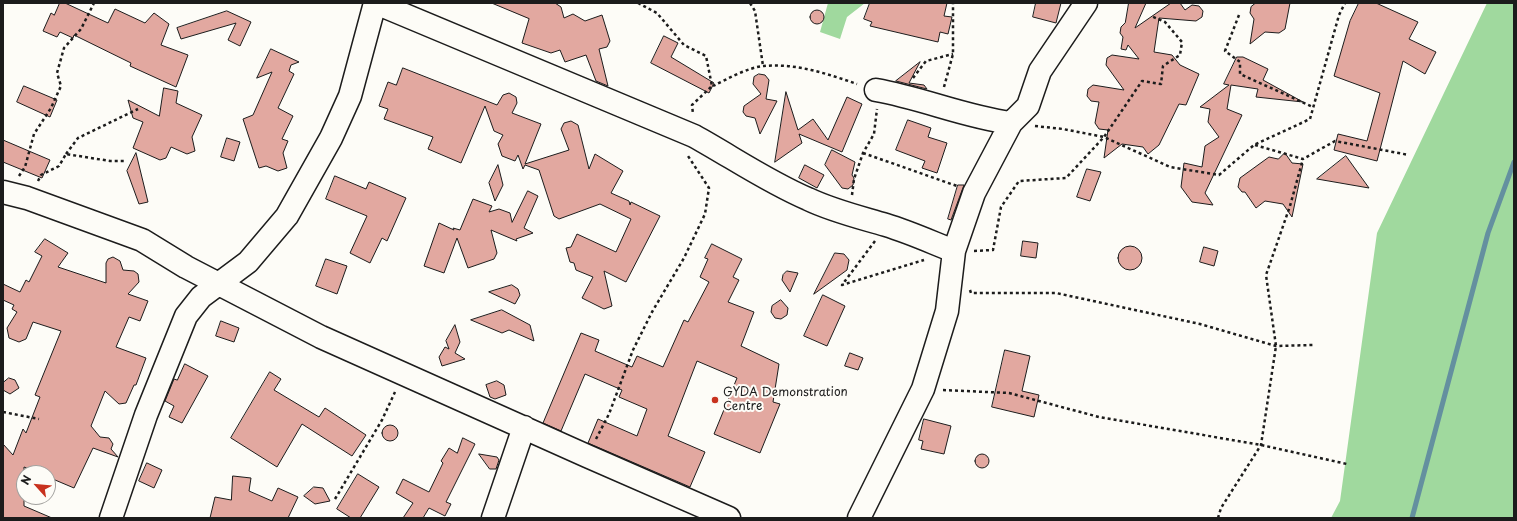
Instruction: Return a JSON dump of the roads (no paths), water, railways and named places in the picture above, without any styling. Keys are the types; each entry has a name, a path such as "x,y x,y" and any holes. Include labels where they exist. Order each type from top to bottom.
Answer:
{"street":[{"path":"111,518 146,415 186,316 201,297 248,262 287,216 331,138 350,96 376,3 694,136 758,174 808,199 847,215 887,225 954,251"},
{"path":"859,518 923,389 947,311 954,251 974,193 1011,123 1028,106 1040,71 1086,3"},
{"path":"876,90 900,94 998,122 1011,123"},
{"path":"13,195 142,240 186,267 321,337 729,518"},
{"path":"493,518 524,427"}],"waterway":[{"path":"1412,518 1488,233 1514,162"}],"place":[{"name":"GYDA Demonstration Centre","path":"715,400"}]}
